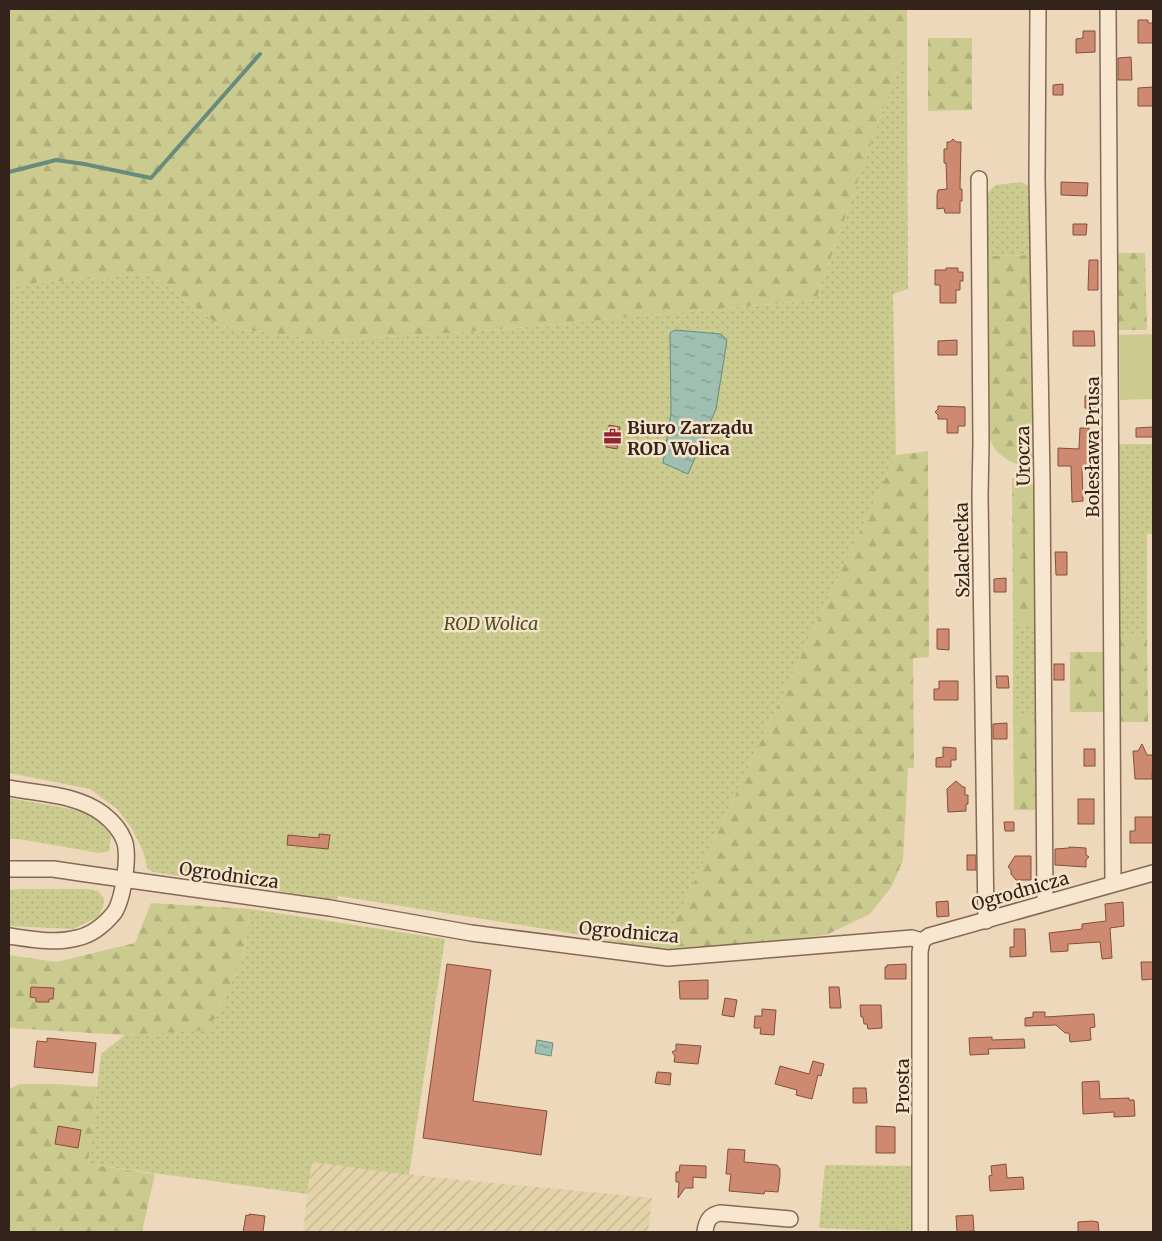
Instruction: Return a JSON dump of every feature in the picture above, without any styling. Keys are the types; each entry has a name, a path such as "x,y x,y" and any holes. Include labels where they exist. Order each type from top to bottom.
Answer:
{"street":[{"name":"Urocza","path":"1038,9 1037,178 1042,482 1045,903"},
{"name":"Bolesława Prusa","path":"1108,9 1113,884"},
{"name":"Szlachecka","path":"979,179 980,495 986,920"},
{"path":"9,788 79,801 102,813 120,830 128,857 115,912 100,928 78,938 62,940 9,936"},
{"name":"Ogrodnicza","path":"9,869 53,870 124,879 330,908 471,933 668,958 912,938 922,941 929,936 1153,873"},
{"name":"Prosta","path":"920,1232 920,952 922,941"},
{"path":"705,1232 709,1219 714,1214 720,1213 790,1219"}],"shaded area":[{"path":"311,1162 432,1177 652,1198 648,1232 303,1232"}],"green space":[{"path":"9,9 907,9 907,41 816,300 480,331 325,341 220,326 151,274 9,285"},
{"path":"928,38 972,38 972,110 928,111"},
{"name":"ROD Wolica","path":"907,41 908,289 893,294 896,455 662,950 552,930 338,896 337,900 152,872 147,868 143,851 131,827 117,809 90,789 9,773 9,285 151,274 220,326 325,341 480,331 816,300"},
{"path":"1020,182 1030,186 1037,255 985,256 986,195 995,185"},
{"path":"1116,253 1145,253 1147,330 1116,330"},
{"path":"1037,255 1036,461 1031,464 1019,465 996,451 987,431 985,256"},
{"path":"1153,334 1153,399 1120,400 1119,335"},
{"path":"1117,444 1153,444 1153,534 1147,534 1147,635 1118,636"},
{"path":"928,451 929,657 913,658 914,768 908,768 903,860 892,886 870,914 826,935 675,952 662,950 896,455"},
{"path":"1012,478 1027,481 1037,491 1039,626 1013,626"},
{"path":"1013,626 1039,626 1041,715 1013,715"},
{"path":"1147,635 1148,722 1118,722 1118,636"},
{"path":"1070,652 1107,652 1107,712 1070,712"},
{"path":"1013,715 1041,715 1041,810 1014,810"},
{"path":"9,798 82,811 99,821 111,836 109,851 99,853 19,839 9,839"},
{"path":"90,889 98,891 104,898 103,907 98,917 73,929 9,926 9,890"},
{"path":"151,903 250,909 244,954 219,1011 208,1030 125,1035 9,1028 9,955 56,962 135,943"},
{"path":"250,909 445,939 409,1175 312,1162 307,1194 88,1164 101,1054 125,1035 208,1029 219,1011 244,954"},
{"path":"20,1084 97,1087 88,1164 155,1174 142,1232 9,1232 9,1089"},
{"path":"825,1165 914,1166 914,1232 819,1228"}],"water":[{"path":"675,330 721,334 727,340 716,409 688,474 663,463 671,413 670,333"},
{"path":"537,1040 553,1043 551,1056 535,1053"}],"building":[{"path":"1138,20 1148,20 1148,23 1153,23 1153,43 1138,43"},
{"path":"1083,31 1095,31 1095,52 1076,53 1076,39 1083,38"},
{"path":"1131,57 1132,80 1118,80 1118,58"},
{"path":"1063,84 1063,95 1053,95 1053,85"},
{"path":"1153,87 1153,106 1138,106 1138,88"},
{"path":"953,139 956,142 961,142 960,189 962,189 962,201 960,201 960,213 945,213 944,208 937,209 937,195 938,190 947,189 944,149 947,149 947,142"},
{"path":"1061,182 1088,183 1087,196 1061,195"},
{"path":"1073,224 1087,224 1086,235 1073,235"},
{"path":"1089,260 1098,260 1098,290 1088,290"},
{"path":"946,268 958,268 958,272 963,272 960,290 956,290 956,303 940,303 940,285 935,285 935,270 946,270"},
{"path":"1073,331 1094,331 1095,346 1073,346"},
{"path":"957,340 957,355 938,355 938,341"},
{"path":"1085,396 1096,396 1096,409 1085,408"},
{"path":"938,406 965,407 965,426 958,426 958,433 947,433 947,419 938,419 938,415 935,412"},
{"name":"Biuro Zarządu ROD Wolica","path":"609,425 620,427 617,449 606,447"},
{"path":"1153,427 1153,437 1136,437 1136,428"},
{"path":"1080,428 1089,428 1089,437 1095,437 1095,468 1082,468 1083,501 1072,502 1071,466 1058,466 1058,448 1079,449"},
{"path":"1055,552 1067,552 1067,575 1056,575"},
{"path":"1006,578 1006,592 994,592 994,579"},
{"path":"937,629 949,629 949,650 937,649"},
{"path":"1054,664 1064,664 1064,680 1054,680"},
{"path":"996,676 1008,676 1009,688 997,688"},
{"path":"939,681 958,681 958,700 934,700 934,689 939,689"},
{"path":"1007,723 1007,739 993,739 993,724"},
{"path":"1142,744 1147,755 1153,755 1152,779 1135,779 1133,751 1138,751"},
{"path":"943,747 956,748 956,760 951,760 951,767 936,767 936,758 943,757"},
{"path":"1084,749 1095,749 1095,766 1084,766"},
{"path":"956,781 965,787 965,795 968,795 968,804 966,804 966,811 948,812 947,789"},
{"path":"1078,799 1094,799 1094,824 1078,824"},
{"path":"1135,817 1153,817 1153,843 1130,843 1130,831 1135,831"},
{"path":"1004,822 1014,822 1014,831 1005,831"},
{"path":"319,834 330,835 328,849 287,845 288,835 319,838"},
{"path":"1069,847 1086,848 1086,855 1089,857 1086,860 1086,867 1055,865 1055,849"},
{"path":"967,855 976,855 976,870 967,870"},
{"path":"1015,856 1031,856 1031,880 1016,880 1011,874 1011,870 1008,867"},
{"path":"948,901 949,916 937,917 936,902"},
{"path":"1123,902 1124,926 1110,928 1112,958 1102,959 1100,942 1068,944 1068,951 1051,952 1049,933 1082,929 1082,924 1106,921 1105,904"},
{"path":"1014,929 1025,929 1026,956 1010,957 1010,947 1014,947"},
{"path":"1141,962 1153,962 1153,979 1142,980"},
{"path":"447,964 491,970 473,1101 547,1111 541,1155 423,1138"},
{"path":"906,964 906,979 885,979 885,967 887,965"},
{"path":"708,980 708,999 680,999 679,981"},
{"path":"31,987 54,988 53,999 49,999 49,1002 36,1002 36,998 30,997"},
{"path":"829,987 839,987 841,1008 830,1008"},
{"path":"725,998 737,1000 734,1017 722,1015"},
{"path":"860,1005 881,1005 882,1028 868,1029 867,1024 864,1024 863,1017 861,1017"},
{"path":"762,1009 776,1010 774,1035 760,1034 761,1028 754,1028 755,1016 762,1016"},
{"path":"1033,1012 1045,1012 1045,1017 1094,1014 1095,1027 1090,1028 1091,1040 1070,1042 1069,1033 1065,1033 1056,1025 1025,1026 1025,1018 1033,1017"},
{"path":"992,1037 992,1040 1024,1039 1025,1048 988,1049 989,1054 970,1055 969,1038"},
{"path":"47,1038 96,1043 93,1073 34,1067 37,1041 47,1042"},
{"path":"676,1044 701,1046 698,1064 674,1062 675,1056 672,1052 676,1050"},
{"path":"813,1061 824,1064 821,1076 818,1075 812,1099 796,1095 797,1090 775,1084 780,1066 809,1074"},
{"path":"657,1072 671,1073 670,1085 655,1083"},
{"path":"1099,1081 1100,1099 1129,1098 1129,1100 1134,1100 1135,1116 1114,1117 1114,1112 1083,1114 1082,1082"},
{"path":"853,1088 866,1088 867,1103 853,1103"},
{"path":"58,1126 81,1130 78,1148 55,1144"},
{"path":"876,1126 895,1127 895,1153 876,1153"},
{"path":"728,1149 745,1150 744,1162 777,1165 780,1169 778,1192 765,1191 764,1194 729,1191 731,1174 726,1174"},
{"path":"1006,1164 1007,1178 1023,1177 1024,1189 990,1191 989,1176 992,1175 991,1166"},
{"path":"680,1165 706,1166 706,1178 693,1177 693,1188 685,1188 678,1198 679,1182 676,1182 676,1172 679,1172"},
{"path":"249,1214 265,1216 263,1232 243,1232 246,1215 249,1216"},
{"path":"973,1215 974,1231 957,1232 956,1216"},
{"path":"1078,1222 1098,1222 1099,1232 1078,1232"}],"waterway":[{"path":"9,172 56,160 151,178 260,54"}],"place":[{"name":"Biuro Zarządu ROD Wolica","path":"613,437"}]}
